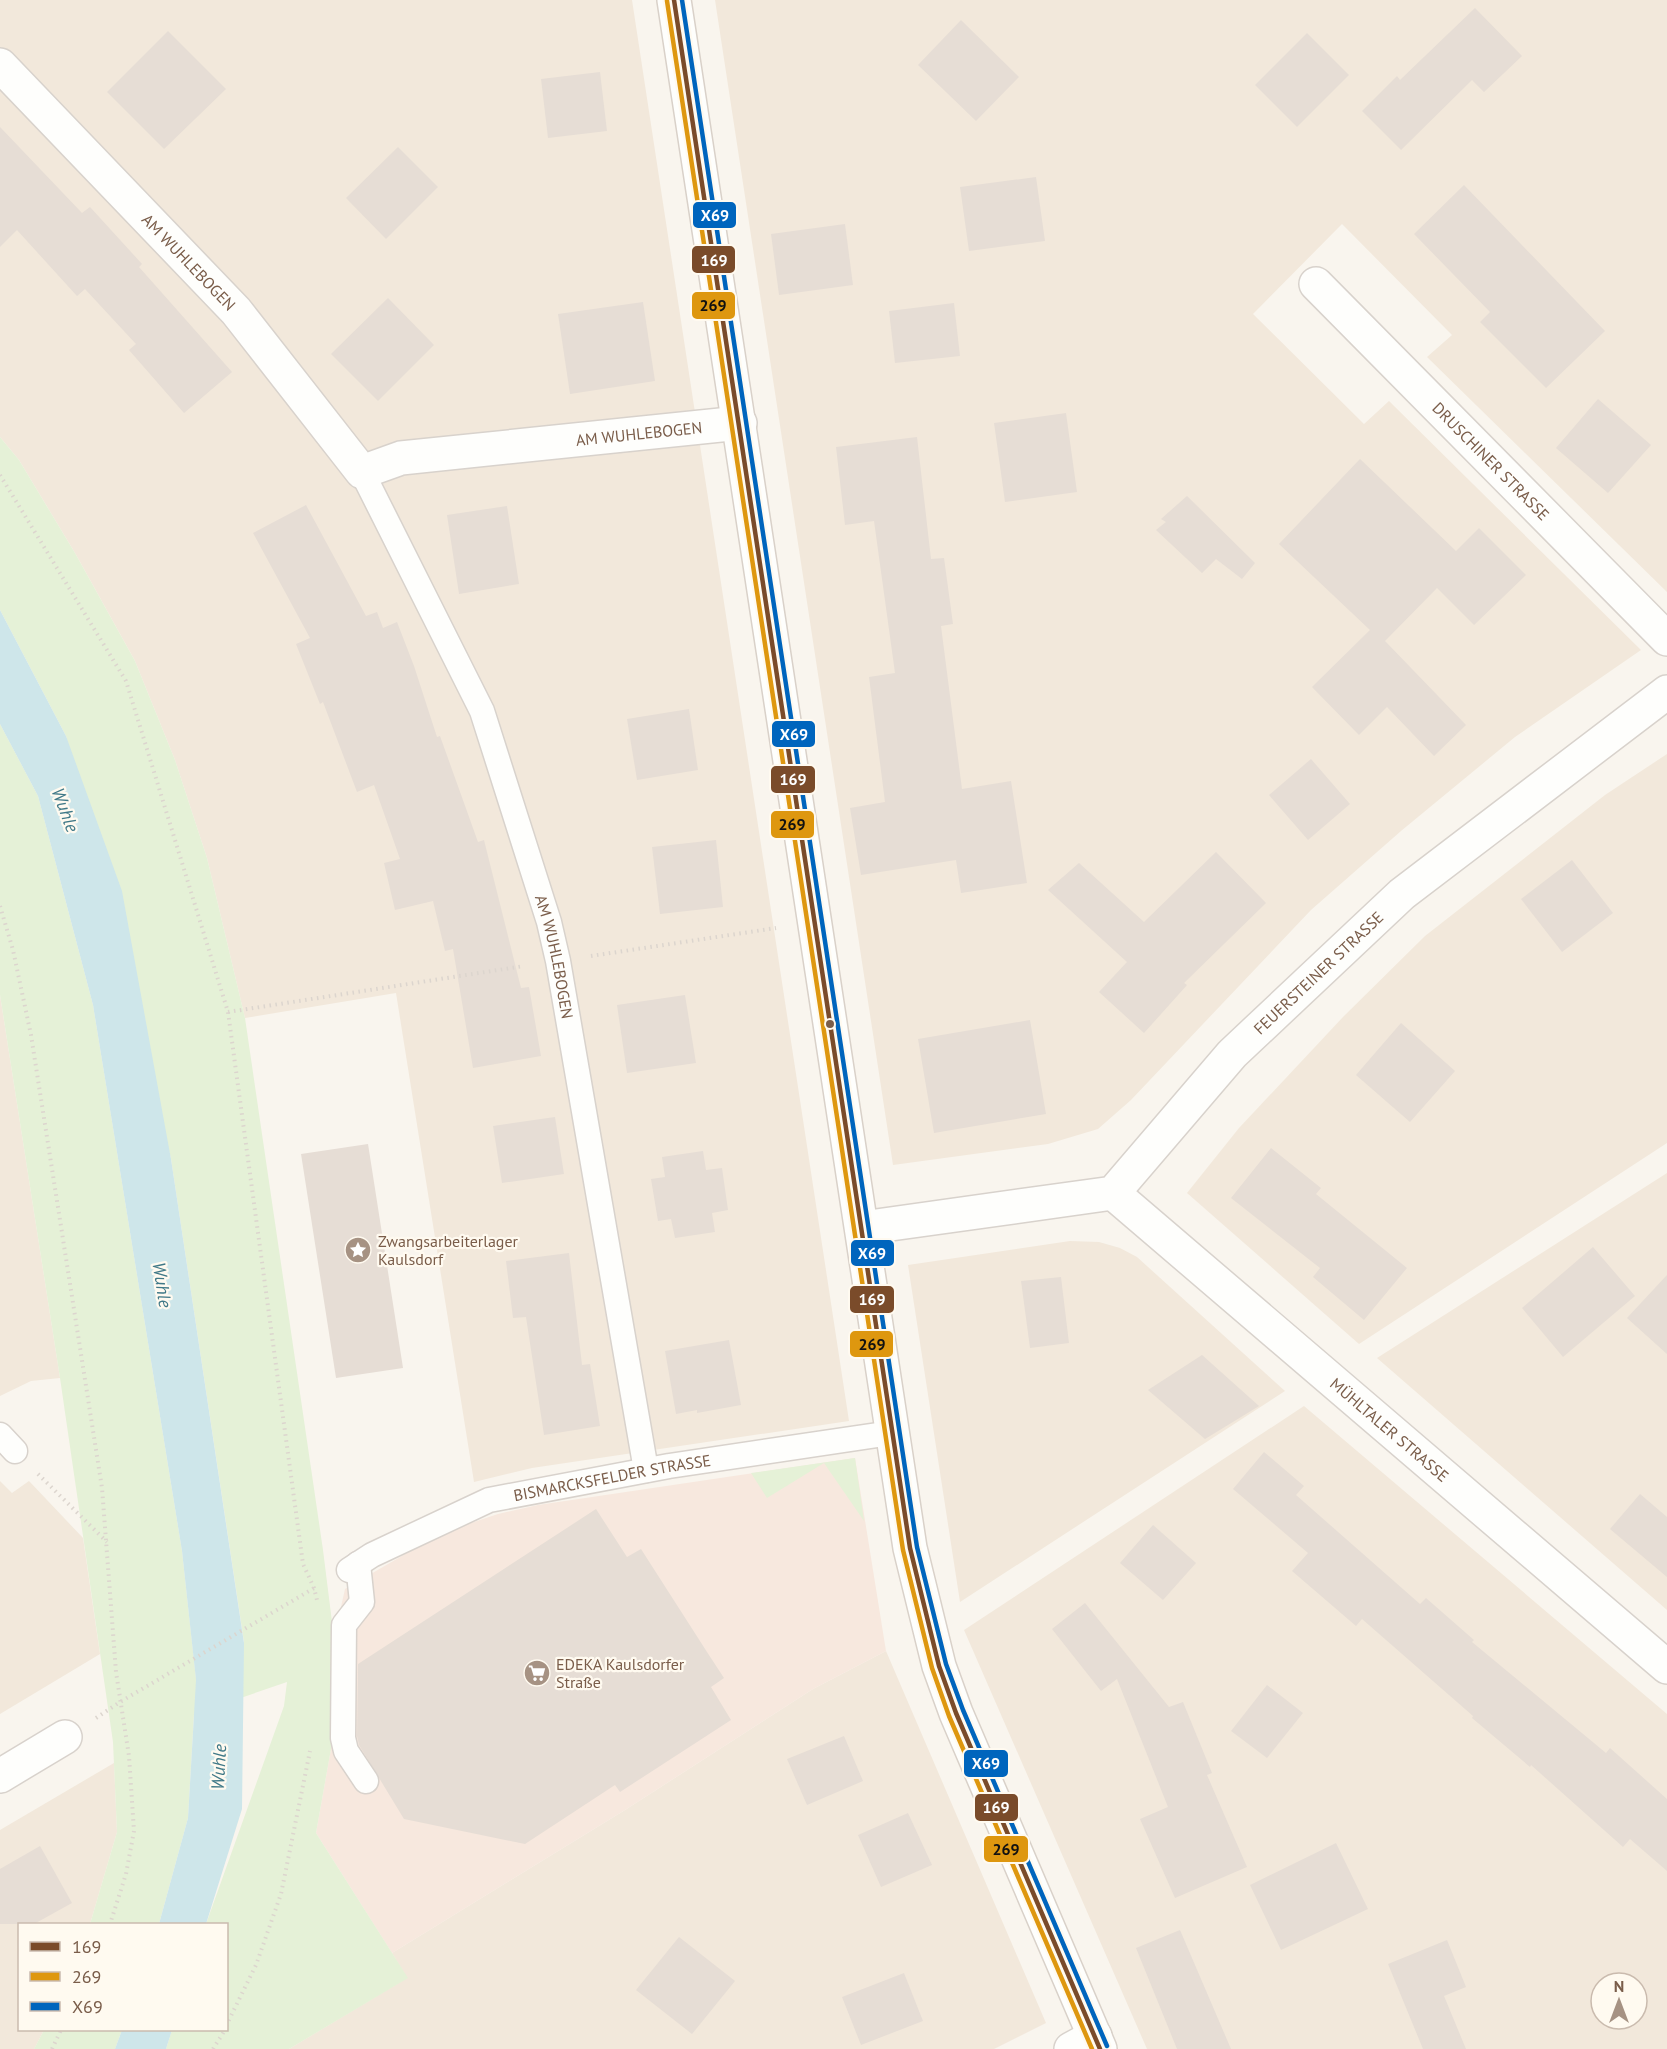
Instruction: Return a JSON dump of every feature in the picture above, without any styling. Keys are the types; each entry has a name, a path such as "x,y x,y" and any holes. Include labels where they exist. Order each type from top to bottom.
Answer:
{"street":[{"path":"674,0 910,1548 939,1666 1089,2045"},
{"name":"AM WUHLEBOGEN","path":"0,65 236,311 362,472 401,458 740,423"},
{"name":"DRUSCHINER STRASSE","path":"1316,284 1667,639"},
{"name":"FEUERSTEINER STRASSE","path":"1113,1193 1232,1054 1402,894 1667,692"},
{"path":"862,1228 1113,1193"},
{"name":"MÜHLTALER STRASSE","path":"1113,1193 1667,1667"},
{"path":"0,1776 65,1737"}],"lane":[{"name":"AM WUHLEBOGEN","path":"362,472 482,711 549,922 558,961 646,1470"},
{"name":"BISMARCKSFELDER STRASSE","path":"366,1781 346,1751 343,1738 345,1625 362,1602 353,1567 379,1552 489,1500 646,1470 891,1432"}],"path":[{"path":"0,476 126,681 228,1012 303,1564 314,1588 319,1609"},
{"path":"0,906 13,950 31,1035 102,1488 120,1702 129,1756 135,1831 126,1874 110,1923"},
{"path":"7,1443 107,1543"},
{"path":"120,1702 314,1588"},
{"path":"228,2024 256,1965 281,1894 311,1742"},
{"path":"52,2049 61,2031"},
{"path":"213,2049 224,2031"}],"shaded area":[{"path":"0,0 632,0 849,1421 532,1468 474,1482 396,993 245,1018 207,858 175,760 135,661 75,553 19,460 0,437"},
{"path":"715,0 1667,0 1667,592 1427,357 1452,335 1342,224 1253,314 1364,424 1389,401 1641,650 1515,737 1401,831 1311,910 1131,1100 1098,1129 1048,1144 893,1165"},
{"path":"1667,754 1667,1143 1359,1344 1187,1193 1239,1128 1343,1017 1425,936 1605,795"},
{"path":"0,995 60,1378 31,1381 0,1396"},
{"path":"1667,1173 1667,1610 1377,1358"},
{"path":"1070,1241 1099,1242 1120,1248 1137,1257 1285,1391 960,1602 908,1265"},
{"path":"1304,1406 1667,1714 1667,2049 1147,2049 964,1630"},
{"path":"855,1458 886,1651 813,1689 625,1810 392,1953 316,1833 331,1749 334,1638 345,1589 456,1528 498,1514 538,1505"},
{"path":"0,1481 12,1493 29,1481 83,1538 100,1654 0,1714"},
{"path":"886,1651 1046,2023 994,2049 289,2049 407,1978 392,1953 625,1810 813,1689"},
{"path":"114,1763 117,1832 90,1923 18,1923 18,2031 43,2031 34,2049 0,2049 0,1830"}],"green space":[{"path":"0,437 19,460 75,553 135,661 175,760 207,858 245,1018 334,1638 331,1749 316,1833 408,1978 289,2049 166,2049 172,2031 228,2031 228,1923 206,1923 284,1706 287,1682 194,1714 188,1818 159,1923 90,1923 117,1832 113,1742 60,1378 0,995 0,724 38,796 93,1005 182,1551 196,1679 244,1642 171,1159 66,736 0,610"},
{"path":"855,1458 864,1521 824,1463 767,1498 751,1473"},
{"path":"43,2031 122,2031 115,2049 34,2049"}],"water":[{"name":"Wuhle","path":"0,610 66,736 122,891 171,1159 244,1643 242,1809 206,1923 159,1923 188,1818 196,1680 182,1551 93,1005 38,796 0,724"},
{"path":"122,2031 172,2031 166,2049 115,2049"}],"building":[{"path":"1475,8 1522,56 1484,92 1472,80 1401,150 1362,111 1397,76 1400,80"},
{"path":"961,20 1019,77 976,121 918,65"},
{"path":"168,31 226,89 164,149 107,92"},
{"path":"1307,33 1349,75 1297,127 1255,85"},
{"path":"600,72 607,131 548,138 541,79"},
{"path":"0,127 82,213 90,207 142,264 139,267 232,372 184,413 129,350 136,344 85,289 77,296 17,230 0,247"},
{"path":"398,147 438,187 386,239 346,198"},
{"path":"1036,177 1045,241 969,251 960,187"},
{"path":"1464,185 1605,331 1546,388 1480,322 1490,312 1414,234"},
{"path":"845,224 853,285 779,295 771,234"},
{"path":"388,298 434,345 378,401 331,354"},
{"path":"643,302 655,381 570,394 558,314"},
{"path":"954,303 960,356 895,363 889,311"},
{"path":"1598,399 1651,445 1608,493 1556,448"},
{"path":"1066,413 1077,492 1005,502 994,423"},
{"path":"917,437 931,559 944,558 953,624 941,626 962,789 1011,781 1027,883 961,893 956,860 861,875 850,808 885,802 869,677 895,673 874,521 845,525 836,447"},
{"path":"1360,459 1456,551 1479,528 1526,575 1474,625 1437,588 1385,641 1466,725 1434,756 1387,707 1359,735 1312,687 1370,630 1279,544"},
{"path":"1187,496 1255,563 1242,579 1216,559 1202,573 1156,530 1166,522 1161,519"},
{"path":"306,505 366,616 377,612 383,628 397,622 437,737 440,736 478,842 484,840 521,988 529,987 541,1056 473,1068 453,949 445,951 433,901 395,910 384,863 400,859 374,785 357,792 323,702 320,704 296,644 310,638 253,533"},
{"path":"507,506 519,584 459,594 447,515"},
{"path":"689,709 698,770 637,780 627,719"},
{"path":"1311,759 1350,804 1308,840 1269,795"},
{"path":"716,840 723,907 660,914 652,847"},
{"path":"1216,852 1266,903 1184,983 1187,985 1144,1033 1099,992 1127,962 1048,890 1079,863 1144,922"},
{"path":"1572,860 1613,913 1562,952 1521,899"},
{"path":"685,995 696,1063 627,1073 617,1005"},
{"path":"1030,1020 1046,1114 934,1133 918,1039"},
{"path":"1401,1023 1455,1071 1410,1122 1356,1075"},
{"path":"555,1117 564,1174 502,1183 493,1126"},
{"path":"368,1144 403,1368 336,1378 301,1154"},
{"path":"1271,1148 1321,1188 1316,1194 1407,1268 1364,1320 1313,1277 1320,1268 1231,1198"},
{"path":"703,1151 706,1170 722,1168 728,1210 712,1213 715,1232 675,1238 671,1219 658,1221 651,1179 665,1177 662,1157"},
{"path":"1593,1247 1635,1296 1563,1357 1522,1308"},
{"path":"569,1253 582,1365 590,1364 600,1426 544,1435 526,1317 513,1318 506,1261"},
{"path":"1667,1275 1667,1354 1627,1318"},
{"path":"1061,1277 1069,1343 1030,1348 1021,1281"},
{"path":"729,1340 741,1405 697,1413 697,1410 676,1414 665,1351"},
{"path":"1202,1355 1259,1406 1205,1439 1148,1390"},
{"path":"1264,1452 1304,1486 1296,1495 1420,1604 1426,1598 1474,1640 1472,1642 1606,1753 1610,1748 1667,1799 1667,1871 1630,1839 1623,1847 1531,1765 1530,1767 1472,1718 1473,1716 1362,1619 1356,1626 1292,1571 1308,1553 1233,1489"},
{"path":"1640,1494 1667,1517 1667,1577 1610,1529"},
{"name":"EDEKA Kaulsdorfer Straße","path":"596,1509 627,1557 641,1549 724,1678 711,1687 731,1720 620,1792 615,1785 525,1844 404,1819 359,1745 357,1736 358,1664"},
{"path":"1153,1525 1196,1563 1163,1600 1120,1563"},
{"path":"1085,1603 1169,1707 1183,1702 1212,1773 1207,1775 1247,1867 1175,1898 1140,1819 1168,1807 1117,1679 1101,1691 1052,1629"},
{"path":"1267,1685 1303,1713 1267,1758 1231,1731"},
{"path":"844,1736 863,1781 807,1805 787,1759"},
{"path":"908,1813 932,1865 881,1887 858,1835"},
{"path":"1336,1843 1368,1909 1281,1950 1250,1885"},
{"path":"40,1846 72,1903 36,1923 0,1924 0,1869"},
{"path":"1180,1930 1231,2049 1177,2049 1136,1948"},
{"path":"679,1937 735,1981 692,2034 636,1990"},
{"path":"1447,1940 1466,1987 1444,1996 1466,2049 1423,2049 1388,1964"},
{"path":"904,1973 923,2021 861,2045 842,1997"}],"transit line":[{"name":"169","path":"674,0 910,1548 939,1666 956,1713 1100,2049"},
{"name":"X69","path":"682,0 917,1547 946,1664 963,1710 1107,2046"},
{"name":"269","path":"667,1 903,1550 932,1668 949,1716 1092,2049"}],"place":[{"name":"Zwangsarbeiterlager Kaulsdorf","path":"358,1250"},
{"name":"EDEKA Kaulsdorfer Straße","path":"537,1673"}]}
